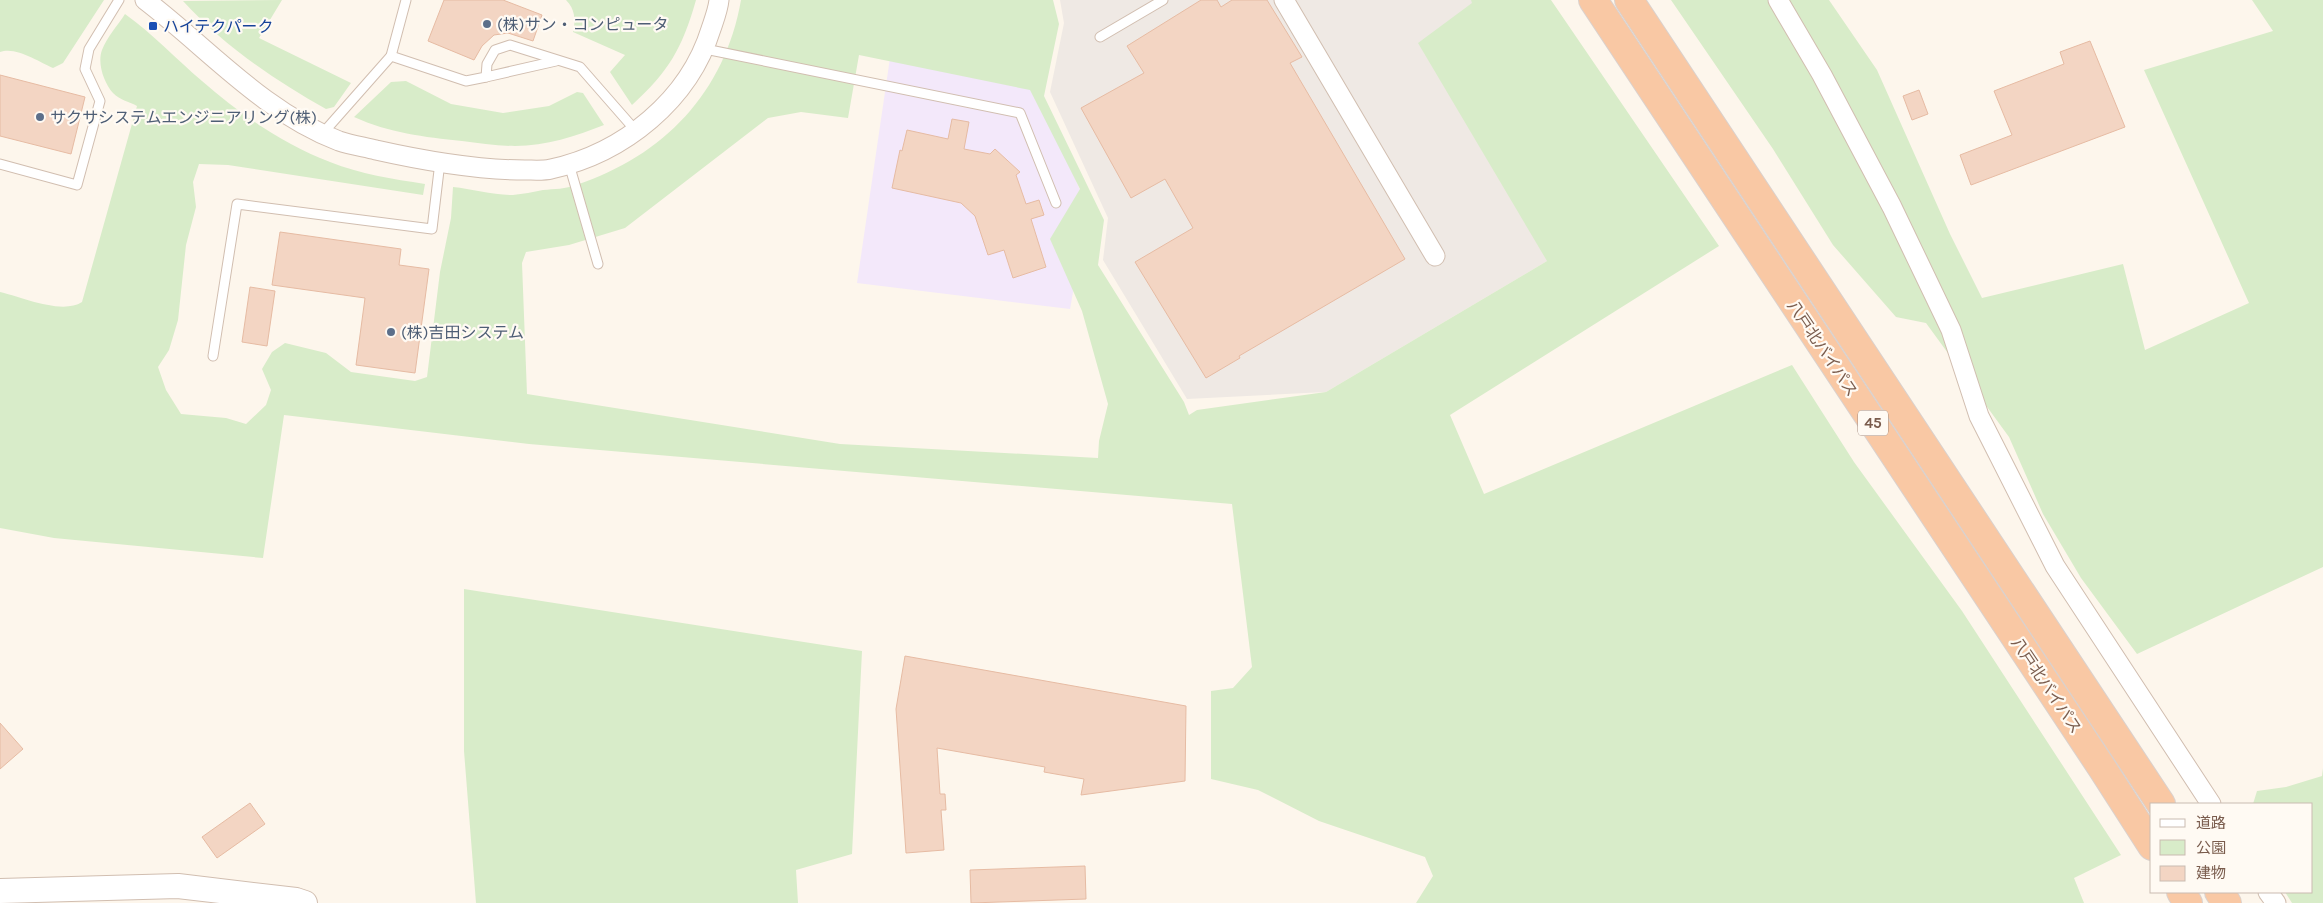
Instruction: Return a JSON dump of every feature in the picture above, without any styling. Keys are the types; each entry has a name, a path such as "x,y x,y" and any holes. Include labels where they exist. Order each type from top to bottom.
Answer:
{"highway":[{"name":"八戸北バイパス","path":"1593,0 2150,843"},
{"name":"八戸北バイパス","path":"1629,0 2160,803"}],"street":[{"path":"145,0 241,82 294,118 339,141 418,160 500,170 550,169 569,164 591,157 636,132 664,107 689,78 705,49 719,0"},
{"path":"1284,0 1435,256"},
{"path":"1778,0 1822,75 1892,208 1951,330 1979,416 2055,566 2210,803"},
{"path":"0,891 178,886 296,900 305,903"}],"lane":[{"path":"0,164 77,185 100,101 85,69 89,49 119,0"},
{"path":"323,133 391,56 406,0"},
{"path":"1100,37 1163,0"},
{"path":"486,77 487,64 495,50 510,45 580,67 636,132"},
{"path":"705,49 1020,113 1056,203"},
{"path":"391,56 466,81 558,60"},
{"path":"213,356 237,204 432,229 440,162"},
{"path":"569,164 598,264"}],"shaded area":[{"path":"1060,0 1490,0 1547,261 1326,392 1187,399 1103,260 1108,218 1050,92 1064,23"},
{"path":"890,58 1035,84 1088,209 1070,309 857,283"}],"green space":[{"path":"0,0 104,0 63,63 53,68 20,53 13,51 0,52"},
{"path":"282,0 259,38 351,83 334,107 326,109 268,74 232,47 183,1"},
{"path":"566,0 696,0 691,17 673,58 656,81 632,105 610,72 625,55 573,32 574,15"},
{"path":"741,0 1053,0 1059,24 1044,96 1104,220 1098,265 1184,402 1189,415 1197,410 1326,392 1547,261 1418,43 1472,3 1471,0 1551,0 1719,246 1450,415 1484,494 1792,365 1854,462 1962,611 2121,855 2074,878 2084,903 1416,903 1433,876 1425,857 1319,821 1258,790 1211,779 1211,691 1233,688 1252,667 1232,504 529,444 284,415 263,558 54,538 0,528 0,292 53,306 74,306 82,302 137,106 113,93 104,78 100,61 104,45 125,14 216,93 279,137 313,155 353,170 425,184 423,195 228,165 199,164 193,182 196,207 186,245 178,320 169,350 158,367 166,390 181,414 226,418 246,424 266,405 271,390 262,369 272,352 285,343 326,353 351,372 415,381 427,377 440,272 451,218 453,187 513,195 564,188 608,172 637,157 663,138 686,116 705,91 721,64 733,33","holes":["859,55 1030,90 1080,189 1050,239 1082,311 1108,404 1099,441 1098,458 840,444 527,394 522,263 526,252 569,245 625,228 768,118 801,112 848,118"]},
{"path":"1671,0 1829,0 1877,70 1950,234 1982,298 2123,264 2145,350 2249,303 2144,70 2273,31 2252,0 2323,0 2323,567 2137,654 2081,578 2043,514 2009,437 1926,323 1896,317 1833,245 1773,149"},
{"path":"406,81 451,104 503,113 549,106 577,92 583,93 604,125 549,142 527,146 508,146 407,134 380,127 354,117 391,82"},
{"path":"464,589 862,651 852,854 796,870 798,903 476,903 464,751"},
{"path":"2323,768 2323,903 2292,903 2286,893 2313,893 2313,803 2253,803 2257,791 2286,787 2322,776"}],"building":[{"name":"(株)サン・コンピュータ","path":"444,0 503,0 542,15 533,41 508,33 494,35 482,46 474,60 428,41"},
{"path":"1201,0 1217,0 1221,7 1232,0 1267,0 1302,57 1290,63 1405,259 1239,356 1240,358 1206,378 1135,262 1193,228 1165,179 1131,198 1081,108 1144,73 1127,46"},
{"path":"2090,41 2125,127 1971,185 1960,155 2012,135 1994,91 2064,64 2060,52"},
{"name":"サクサシステムエンジニアリング(株)","path":"0,75 85,97 71,154 0,136"},
{"path":"1919,90 1928,114 1912,120 1903,96"},
{"path":"952,119 969,122 964,149 990,154 995,149 1020,172 1016,175 1026,204 1039,200 1044,215 1031,219 1046,267 1013,278 1004,250 988,255 975,216 961,203 892,188 900,150 902,151 907,130 948,139"},
{"name":"(株)吉田システム","path":"280,232 401,249 399,265 429,269 415,373 356,365 365,298 272,285"},
{"path":"250,287 275,291 267,346 242,342"},
{"path":"905,656 1186,706 1185,781 1081,795 1084,779 1044,772 1045,767 937,748 940,794 945,794 946,810 941,810 944,850 906,853 896,709"},
{"path":"0,723 23,749 0,769"},
{"path":"250,803 265,824 217,858 202,837"},
{"path":"1085,866 1086,899 971,903 970,870"}],"place":[{"name":"(株)サン・コンピュータ","path":"487,24"},
{"name":"ハイテクパーク","path":"153,26"},
{"name":"サクサシステムエンジニアリング(株)","path":"40,117"},
{"name":"(株)吉田システム","path":"391,332"}]}
